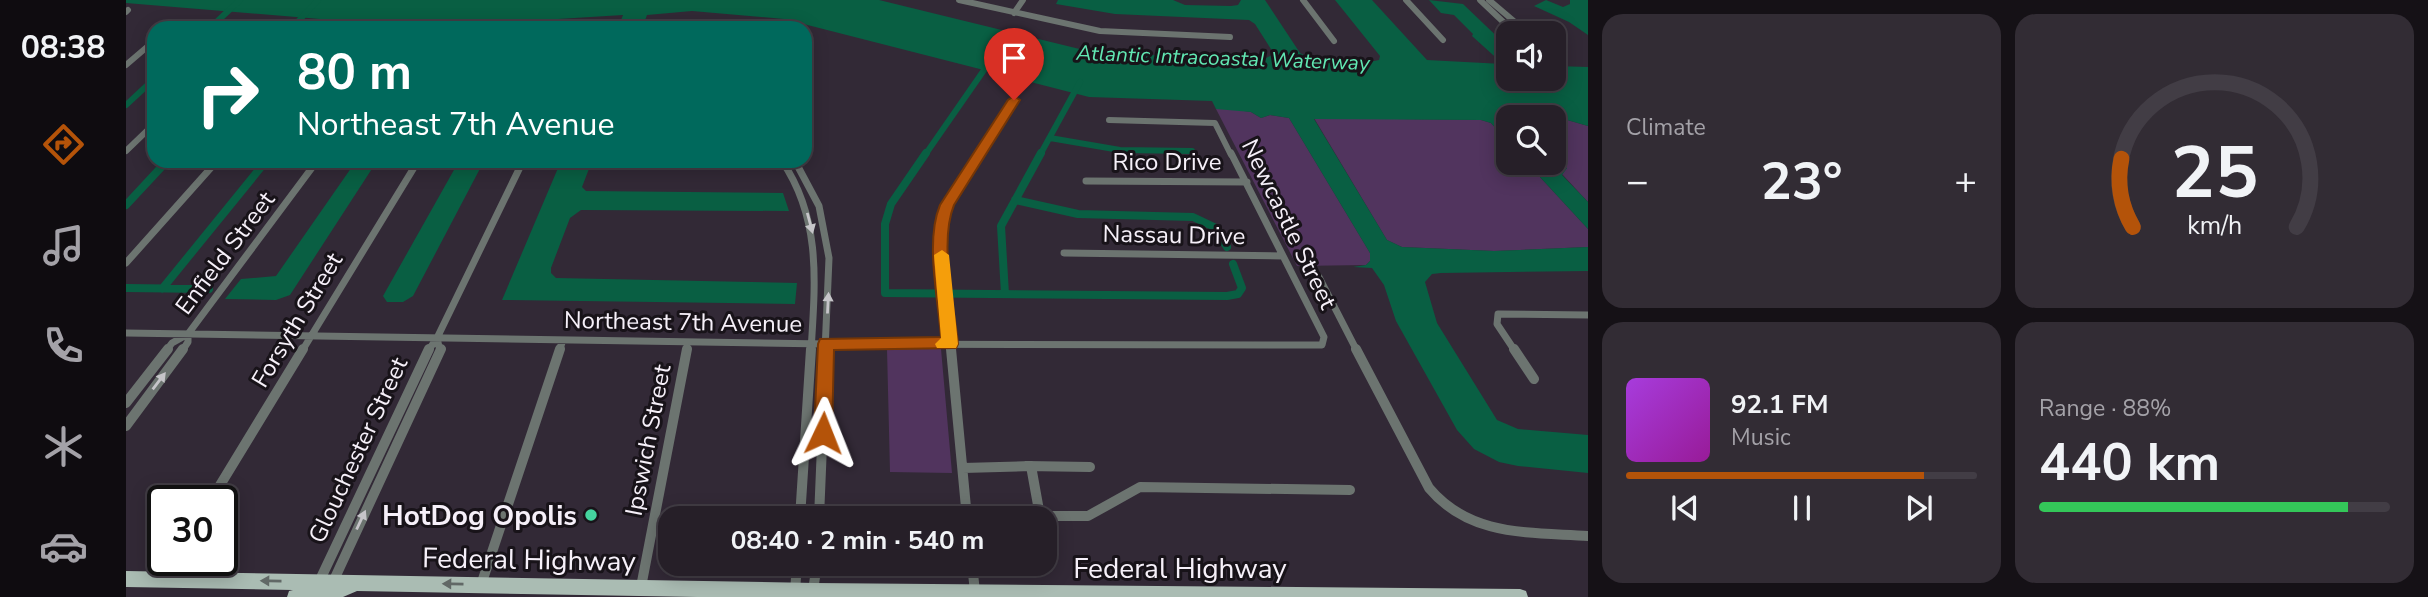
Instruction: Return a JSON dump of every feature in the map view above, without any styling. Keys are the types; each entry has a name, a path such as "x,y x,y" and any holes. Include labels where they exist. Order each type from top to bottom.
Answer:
{"main road":[{"path":"126,579 324,587"},
{"name":"Federal Highway","path":"324,587 361,583 641,587 797,594 975,592 1520,597"},
{"path":"295,597 324,587"}],"street":[{"path":"959,0 1110,33 1230,37"},
{"path":"1013,13 1023,0"},
{"path":"1303,0 1334,41"},
{"path":"1406,0 1443,40"},
{"path":"1480,0 1502,21"},
{"path":"1489,0 1514,21"},
{"path":"126,65 147,47"},
{"path":"966,506 940,228 945,210 1014,100"},
{"name":"Newcastle Street","path":"1109,120 1215,123 1324,337 1322,345"},
{"path":"126,151 147,131"},
{"path":"126,263 211,168"},
{"name":"Enfield Street","path":"126,403 172,343 188,334 312,168"},
{"name":"Forsyth Street","path":"220,485 414,168"},
{"name":"Glouchester Street","path":"324,587 367,479 520,168"},
{"path":"786,168 804,201 814,246 816,274 801,506"},
{"path":"799,168 819,206 828,245 830,273 819,506"},
{"name":"Rico Drive","path":"1086,181 1247,182"},
{"path":"814,246 828,245"},
{"name":"Nassau Drive","path":"1064,253 1283,256"},
{"path":"1319,276 1429,488 1451,512 1483,526 1588,536"},
{"path":"1534,379 1497,324 1498,314 1588,315"},
{"name":"Northeast 7th Avenue","path":"126,333 811,344 1322,345"},
{"name":"Enfield Street","path":"126,426 188,342 188,334"},
{"name":"Glouchester Street","path":"324,587 380,479 441,348 438,338"},
{"path":"481,585 563,340"},
{"name":"Ipswich Street","path":"641,587 688,342"},
{"path":"1031,466 1040,516 1049,518 1088,516 1140,487 1350,490"},
{"path":"963,468 1090,467"},
{"path":"367,479 380,479"},
{"path":"797,576 797,594"},
{"path":"814,594 816,576"},
{"path":"973,576 975,592"}],"shaded area":[{"path":"1216,109 1251,112 1261,118 1270,115 1289,118 1370,253 1370,261 1366,265 1297,266"},
{"path":"1314,118 1481,120 1491,123 1496,129 1496,175 1538,175 1588,229 1588,247 1494,251 1402,247 1387,240"},
{"path":"1566,120 1588,126 1588,202 1563,175 1566,175"},
{"path":"887,349 941,349 952,473 890,472"}],"water":[{"name":"Atlantic Intracoastal Waterway","path":"126,0 879,0 1096,53 1264,59 1274,54 1255,24 1249,20 1115,14 1056,4 1058,0 1173,0 1185,5 1231,6 1238,5 1241,0 1265,0 1300,53 1313,60 1374,61 1379,60 1380,56 1335,0 1372,0 1427,60 1496,64 1496,91 1566,91 1566,66 1588,67 1588,126 1566,120 1566,105 1496,105 1496,129 1491,123 1481,120 1314,119 1387,240 1402,247 1494,251 1588,247 1588,271 1441,273 1432,274 1425,282 1437,323 1497,420 1518,429 1588,435 1588,473 1499,462 1474,449 1457,430 1396,321 1384,285 1372,268 1353,267 1366,265 1370,261 1370,253 1289,118 1270,115 1261,118 1251,112 1216,109 1212,101 1089,97 812,26 812,21 692,11 647,15 645,21 621,21 623,15 557,21 343,21 126,3"},
{"path":"1429,0 1463,4 1496,36 1496,58 1454,15 1441,13"},
{"path":"1546,0 1563,7 1570,4 1570,0 1588,0 1588,35 1569,22 1534,6"},
{"path":"351,168 372,168 290,295 276,300 225,299 241,279 276,276"},
{"path":"455,168 480,168 413,296 403,302 387,302 383,296"},
{"path":"558,168 589,168 582,187 586,191 783,193 789,211 581,210 570,218 551,273 556,278 797,283 795,304 502,300"},
{"path":"1538,175 1562,175 1588,202 1588,229"}],"waterway":[{"path":"218,21 240,0"},
{"path":"298,21 318,0"},
{"path":"925,155 991,60"},
{"path":"1040,155 1080,82"},
{"path":"126,105 147,86"},
{"path":"1050,138 1120,150 1192,151"},
{"path":"926,153 891,204 885,224 885,293 1227,296 1238,294 1242,288 1233,264"},
{"path":"1015,200 1041,153"},
{"path":"126,205 160,168"},
{"path":"162,288 260,168"},
{"path":"1005,294 1001,226 1015,200"},
{"path":"1015,200 1078,214 1193,217 1214,227 1227,247"},
{"path":"126,288 162,288"},
{"path":"162,288 209,289"}],"slow traffic":[{"path":"942,255 950,344 943,344"}],"place":[{"name":"HotDog Opolis","path":"591,515"}],"route":[{"path":"823,433 826,344 950,344 940,238 942,219 947,205 1014,100"}]}
